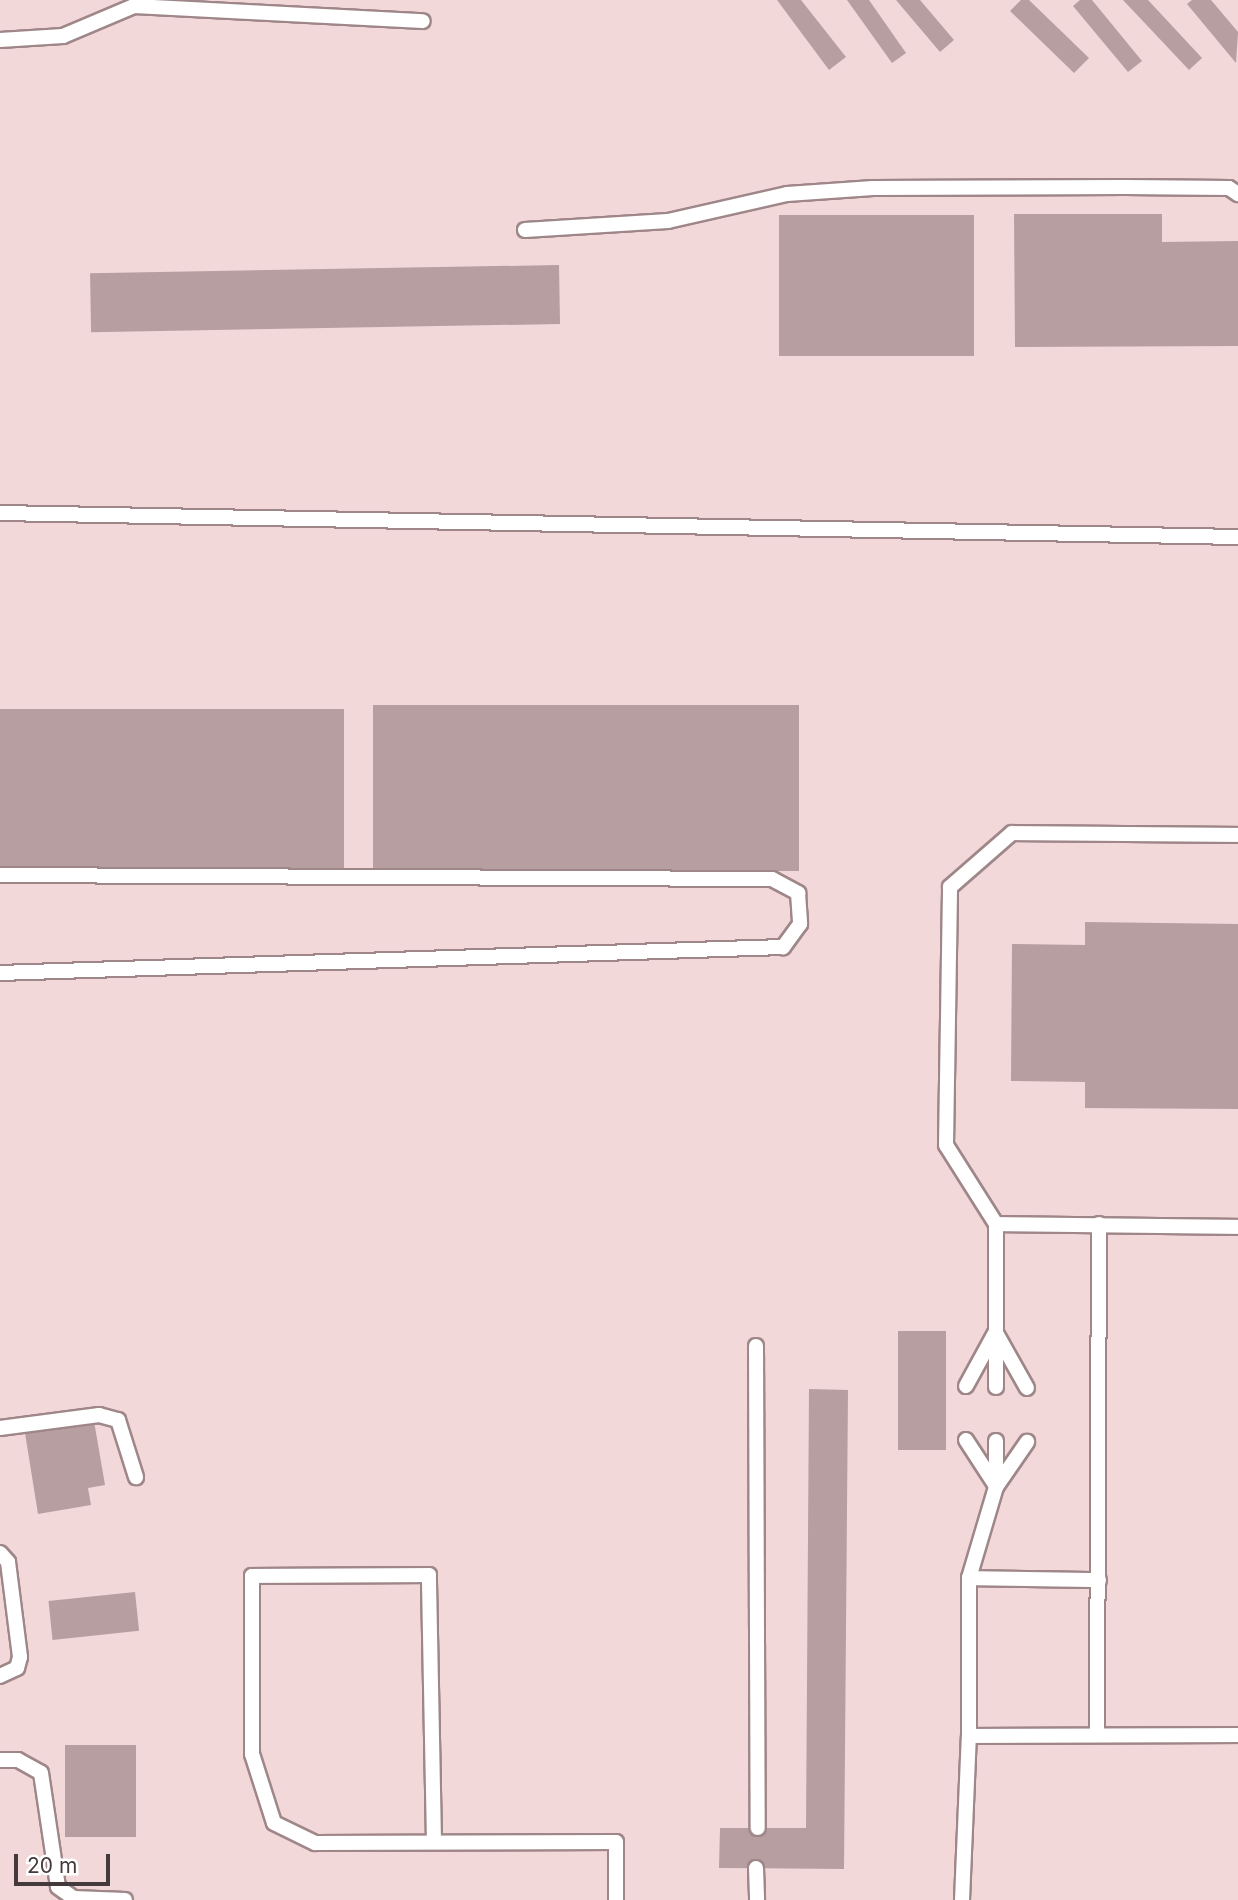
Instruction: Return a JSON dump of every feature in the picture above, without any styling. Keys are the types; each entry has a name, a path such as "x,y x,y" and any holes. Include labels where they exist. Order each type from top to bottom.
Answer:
{"lane":[{"path":"0,40 63,36 135,6 423,21"},
{"path":"526,230 668,221 787,194 873,188 1228,188 1238,194"},
{"path":"0,513 1238,537"},
{"path":"996,1387 996,1224 946,1145 950,887 1012,834 1238,835"},
{"path":"0,875 772,878 798,892 800,924 783,947 0,973"},
{"path":"996,1224 1238,1227"},
{"path":"1097,1734 1100,1224"},
{"path":"966,1386 995,1332"},
{"path":"995,1332 1027,1388"},
{"path":"756,1346 758,1828"},
{"path":"0,1428 99,1415 118,1420 136,1477"},
{"path":"965,1440 996,1487"},
{"path":"962,1900 969,1735 969,1578 996,1487 996,1441"},
{"path":"996,1487 1027,1442"},
{"path":"0,1553 8,1562 20,1657 17,1668 0,1676"},
{"path":"434,1842 429,1575 252,1576 252,1754 274,1824 315,1843 616,1842 616,1900"},
{"path":"969,1578 1100,1580"},
{"path":"969,1735 1238,1735"},
{"path":"0,1760 18,1760 41,1773 58,1888 74,1898 125,1900"},
{"path":"757,1868 757,1900"}],"building":[{"path":"777,0 801,0 846,57 829,70"},
{"path":"847,0 869,0 906,53 892,63"},
{"path":"896,0 920,0 954,40 940,52"},
{"path":"1021,0 1029,0 1089,58 1074,73 1010,11"},
{"path":"1080,0 1092,0 1142,61 1128,72 1073,6"},
{"path":"1123,0 1148,0 1202,58 1189,70"},
{"path":"1192,0 1211,0 1238,32 1236,63 1187,4"},
{"path":"1014,214 1162,214 1162,242 1238,241 1238,346 1015,347"},
{"path":"779,215 974,215 974,356 779,356"},
{"path":"559,265 560,324 91,332 90,273"},
{"path":"373,705 799,705 799,871 373,871"},
{"path":"0,709 344,709 344,870 0,870"},
{"path":"1085,922 1238,924 1238,1109 1085,1108 1085,1082 1011,1081 1012,944 1085,945"},
{"path":"898,1331 946,1331 946,1450 898,1450"},
{"path":"809,1389 848,1390 844,1869 719,1868 720,1828 806,1828"},
{"path":"94,1421 105,1485 88,1488 91,1505 38,1514 25,1433"},
{"path":"135,1592 139,1631 53,1640 48,1601"},
{"path":"65,1745 136,1745 136,1837 65,1837"}]}
